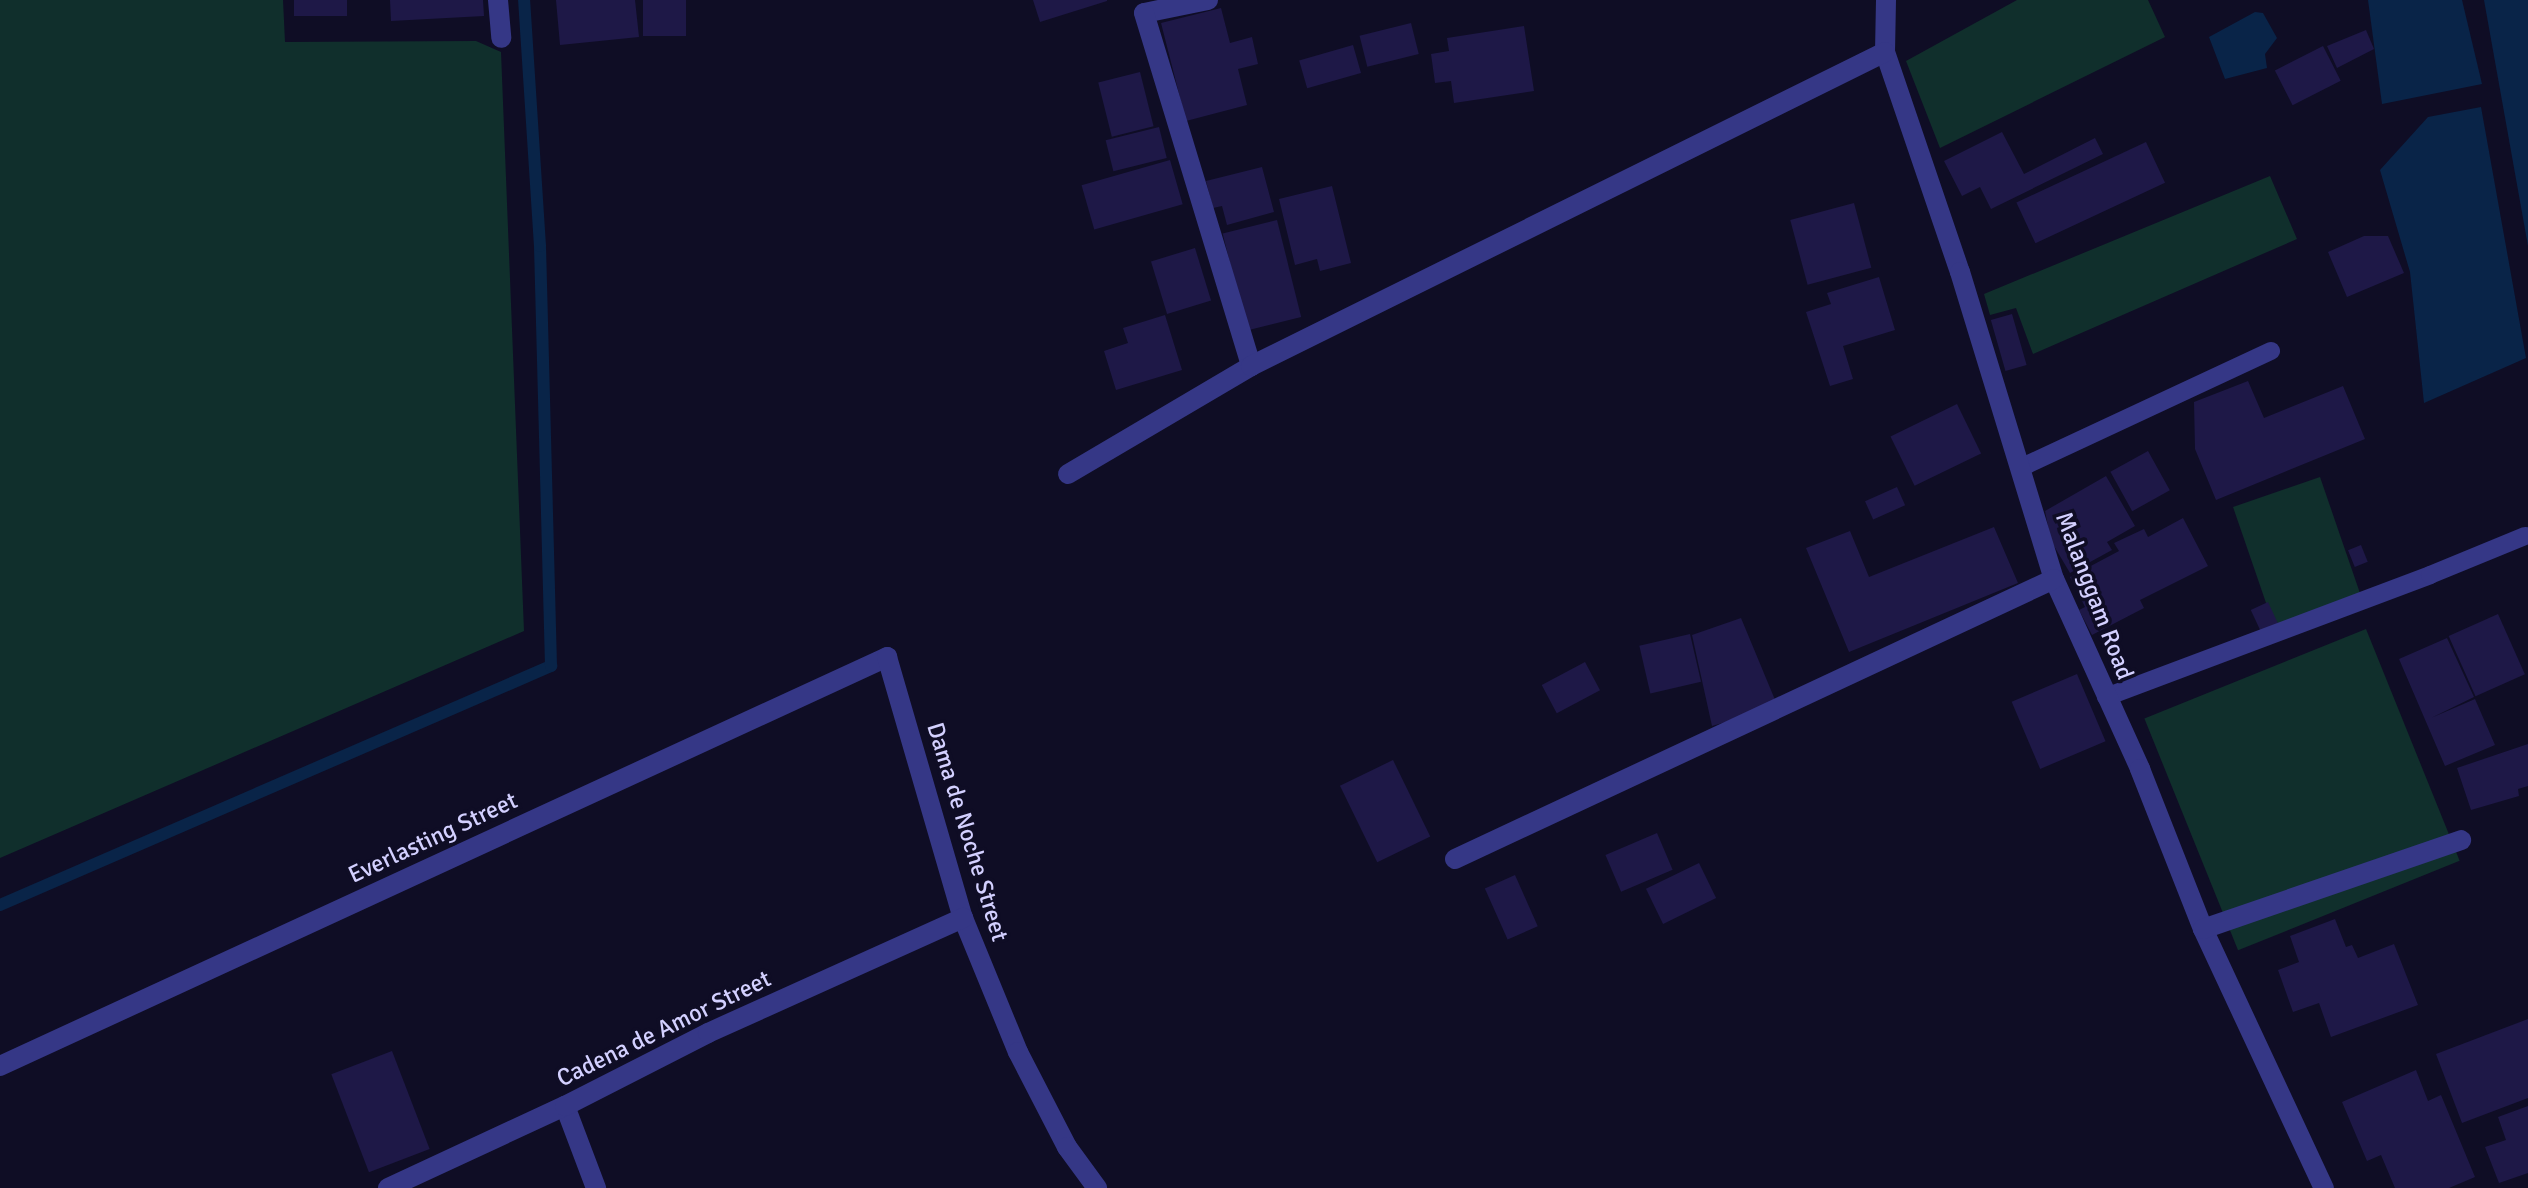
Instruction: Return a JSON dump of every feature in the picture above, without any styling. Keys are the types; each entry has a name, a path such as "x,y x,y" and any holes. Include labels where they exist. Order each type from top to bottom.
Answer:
{"street":[{"path":"498,0 501,38"},
{"path":"1208,0 1144,13 1251,366"},
{"name":"Malanggam Road","path":"1886,0 1885,52 1960,272 2054,579 2140,769 2203,929 2324,1188"},
{"path":"1068,474 1251,366 1885,52"},
{"path":"1455,859 2054,579"},
{"name":"Dama de Noche Street","path":"887,657 963,918 1018,1052 1067,1147 1097,1188"},
{"name":"Everlasting Street","path":"0,1066 887,657"},
{"path":"2203,929 2461,840"},
{"name":"Cadena de Amor Street","path":"388,1188 565,1106 708,1033 963,918"},
{"path":"565,1106 596,1188"}],"lane":[{"path":"2020,468 2271,351"},
{"path":"2106,697 2525,536"}],"green space":[{"path":"0,0 283,0 285,42 476,41 501,52 524,631 0,858"},
{"path":"2017,0 2148,0 2165,37 1940,148 1906,61"},
{"path":"2270,176 2297,239 2033,354 2016,308 1990,315 1984,294"},
{"path":"2320,477 2362,599 2275,629 2233,507"},
{"path":"2366,629 2460,861 2238,950 2144,719"}],"water":[{"path":"2368,0 2462,0 2482,84 2382,104"},
{"path":"2484,0 2528,0 2528,246"},
{"path":"2255,12 2263,13 2277,38 2265,54 2267,68 2225,79 2209,37"},
{"path":"2481,107 2526,358 2424,403 2410,272 2380,170 2428,117"}],"building":[{"path":"294,0 347,0 347,16 294,16"},
{"path":"390,0 483,0 484,16 391,21"},
{"path":"556,0 635,0 639,37 560,45"},
{"path":"643,0 686,0 686,36 643,36"},
{"path":"1033,0 1107,0 1107,1 1040,22"},
{"path":"1221,8 1230,43 1252,37 1258,64 1238,69 1247,105 1186,121 1161,23"},
{"path":"1411,23 1419,54 1367,67 1360,36"},
{"path":"1524,26 1534,91 1454,103 1451,81 1435,83 1431,54 1449,51 1447,38"},
{"path":"2366,30 2374,49 2337,68 2327,46"},
{"path":"1353,45 1361,73 1307,88 1299,60"},
{"path":"2323,46 2341,81 2293,105 2275,71"},
{"path":"1140,72 1154,126 1112,137 1098,82"},
{"path":"1159,127 1167,158 1113,171 1106,140"},
{"path":"2002,132 2024,174 2095,138 2103,154 1991,209 1980,187 1962,196 1944,161"},
{"path":"2146,142 2165,183 2035,243 2016,202"},
{"path":"1170,160 1183,204 1094,230 1082,185"},
{"path":"1262,167 1274,212 1227,225 1222,206 1213,208 1206,181"},
{"path":"1332,186 1351,263 1320,271 1317,259 1295,265 1279,199"},
{"path":"1854,203 1871,268 1808,285 1790,220"},
{"path":"1277,220 1301,317 1247,331 1223,234"},
{"path":"2364,236 2388,236 2404,273 2347,297 2328,252"},
{"path":"1195,248 1211,301 1167,314 1151,261"},
{"path":"1879,277 1895,330 1843,346 1853,379 1830,386 1806,312 1831,304 1827,293"},
{"path":"2012,314 2027,365 2005,371 1991,320"},
{"path":"1165,315 1182,370 1116,390 1104,351 1128,343 1123,328"},
{"path":"2248,381 2264,418 2343,386 2365,439 2216,500 2195,449 2194,402"},
{"path":"1957,404 1981,453 1915,486 1890,436"},
{"path":"2148,451 2170,490 2132,511 2110,472"},
{"path":"2106,476 2135,526 2107,542 2112,550 2070,573 2051,541 2045,511"},
{"path":"1897,487 1905,505 1873,520 1865,501"},
{"path":"2183,518 2208,566 2140,600 2144,608 2092,635 2079,610 2085,607 2070,577 2119,551 2114,543 2144,529 2148,537"},
{"path":"1994,527 2018,583 1849,652 1806,548 1850,531 1869,577"},
{"path":"2361,545 2368,562 2355,567 2348,550"},
{"path":"2268,602 2280,628 2263,636 2251,610"},
{"path":"2498,614 2525,674 2476,696 2449,636"},
{"path":"1741,618 1778,707 1712,726 1692,635"},
{"path":"1690,634 1701,682 1650,693 1639,646"},
{"path":"2447,638 2474,697 2431,718 2475,699 2495,745 2445,766 2399,659"},
{"path":"1585,662 1600,690 1557,713 1542,685"},
{"path":"2077,674 2106,741 2040,769 2012,702"},
{"path":"2528,744 2528,786 2518,789 2519,796 2471,810 2457,768"},
{"path":"1393,760 1430,836 1377,862 1340,786"},
{"path":"1657,833 1673,870 1621,892 1605,855"},
{"path":"1699,863 1716,898 1663,924 1646,889"},
{"path":"1515,875 1538,926 1508,940 1485,888"},
{"path":"2335,919 2346,947 2352,945 2358,958 2394,944 2418,1005 2331,1037 2319,1003 2293,1012 2278,970 2299,962 2290,936"},
{"path":"2528,1019 2528,1098 2462,1123 2436,1054"},
{"path":"392,1051 430,1149 369,1172 331,1074"},
{"path":"2416,1070 2428,1101 2441,1095 2475,1177 2449,1188 2395,1188 2381,1155 2367,1161 2342,1102"},
{"path":"2528,1106 2528,1173 2499,1183 2485,1147 2506,1140 2498,1117"}],"waterway":[{"path":"0,905 551,666 540,246 524,0"}]}
